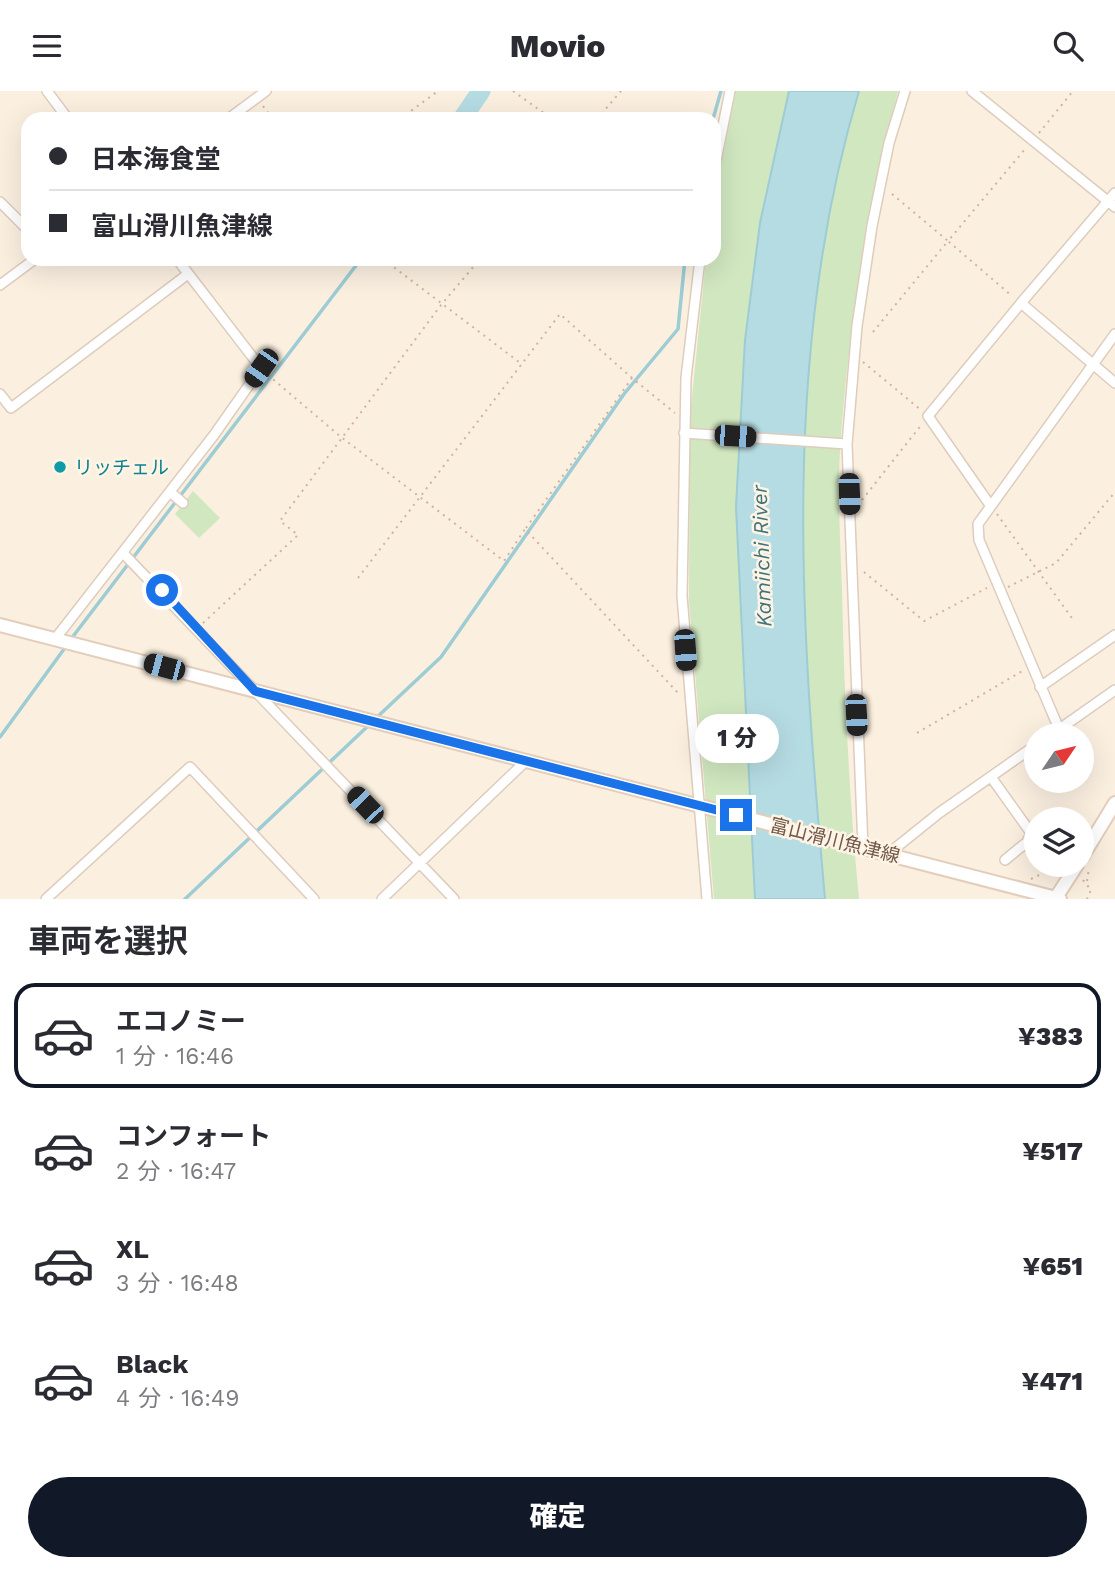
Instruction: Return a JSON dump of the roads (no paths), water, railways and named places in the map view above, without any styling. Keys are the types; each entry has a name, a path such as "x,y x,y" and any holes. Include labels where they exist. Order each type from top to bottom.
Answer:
{"main road":[{"name":"富山滑川魚津線","path":"0,625 1057,899"},
{"path":"1094,837 1115,803"},
{"path":"1057,899 1070,877"}],"street":[{"path":"47,91 63,112"},
{"path":"238,112 266,91"},
{"path":"721,135 730,91"},
{"path":"857,846 847,444 855,355 872,226 888,143 905,91"},
{"path":"972,91 1112,204"},
{"path":"990,505 928,415 1021,303 1112,204 1115,193"},
{"path":"0,202 21,223"},
{"path":"0,285 26,266"},
{"path":"59,640 261,368 182,266"},
{"path":"698,266 684,420 682,596 707,899"},
{"path":"0,394 11,408 188,274"},
{"path":"1021,303 1115,383"},
{"path":"1052,723 1040,687 979,540 978,524 1115,334"},
{"path":"684,433 847,444"},
{"path":"170,492 183,503"},
{"path":"125,554 453,899"},
{"path":"1040,687 1115,635"},
{"path":"1068,723 1115,690"},
{"path":"888,854 1024,754"},
{"path":"382,899 527,760"},
{"path":"46,899 190,767 314,899"},
{"path":"991,777 1031,833 1027,842 1005,860"}],"water":[{"name":"Kamiichi River","path":"789,91 859,91 834,190 817,291 807,391 803,493 804,594 825,899 755,899 736,507 745,340 760,223"}],"waterway":[{"path":"467,112 481,91"},
{"path":"715,112 721,91"},
{"path":"71,639 356,266"},
{"path":"374,720 441,657 624,394 678,329 684,266"},
{"path":"0,737 67,645"},
{"path":"185,899 369,725"}],"place":[{"name":"リッチェル","path":"60,467"}]}
